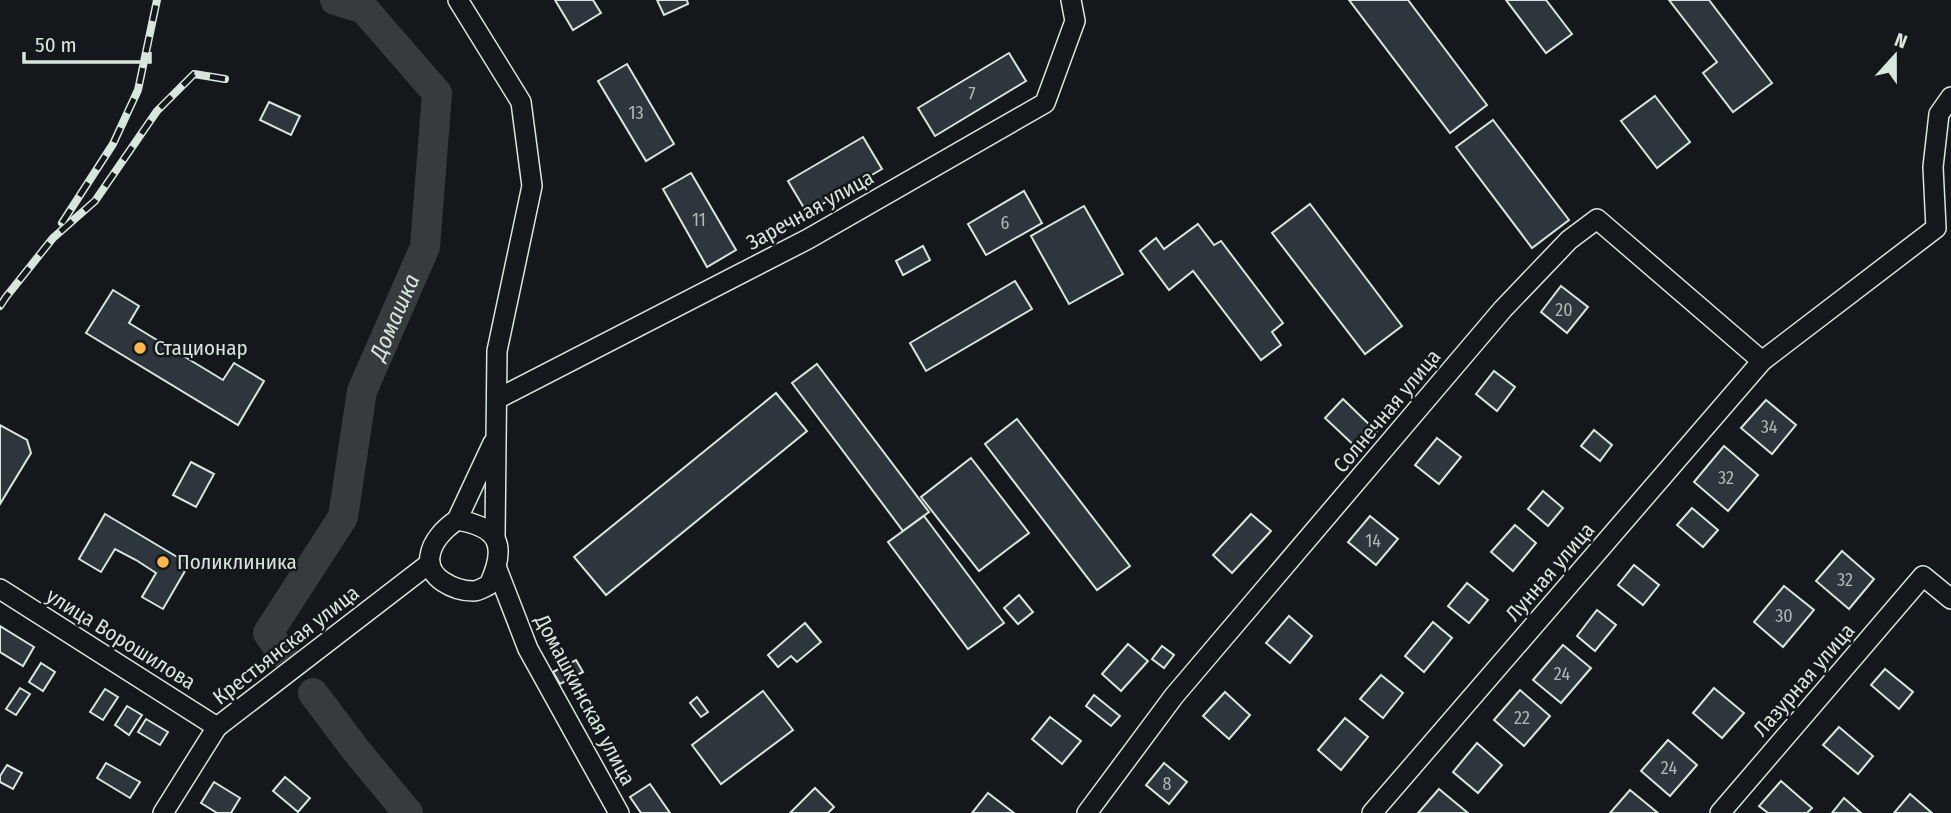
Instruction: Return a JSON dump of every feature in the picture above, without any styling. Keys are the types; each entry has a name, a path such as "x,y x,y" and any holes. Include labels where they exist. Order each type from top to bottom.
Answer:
{"street":[{"path":"458,0 521,102 532,186 497,351 497,569 489,585 475,591 452,588 435,575 430,555 440,534 457,520 496,435"},
{"name":"Заречная улица","path":"496,399 808,239 1045,103 1075,21 1071,0"},
{"name":"Лунная улица","path":"1372,813 1762,361 1936,228 1933,167 1940,114 1951,97"},
{"name":"Солнечная улица","path":"1087,813 1174,696 1503,309 1569,240 1597,219 1762,361"},
{"path":"457,520 487,528 495,536"},
{"name":"Крестьянская улица","path":"163,813 217,727 430,563"},
{"name":"Домашкинская улица","path":"497,569 528,649 619,813"},
{"name":"Лазурная улица","path":"1720,813 1923,576 1951,598"},
{"name":"улица Ворошилова","path":"0,589 217,727"}],"building":[{"path":"555,0 593,0 601,13 573,30"},
{"path":"657,0 687,0 688,4 664,15"},
{"path":"1349,0 1408,0 1487,105 1450,133"},
{"path":"1506,0 1546,0 1572,34 1546,53"},
{"path":"1669,0 1709,0 1772,83 1733,112 1703,73 1717,62"},
{"path":"1009,53 1026,81 935,136 918,108"},
{"path":"627,64 674,144 646,161 598,81"},
{"path":"1655,96 1690,142 1657,168 1621,121"},
{"path":"269,102 300,116 291,135 260,120"},
{"path":"1493,120 1569,220 1532,248 1456,147"},
{"path":"863,137 882,169 807,213 788,181"},
{"path":"691,173 736,250 707,267 663,189"},
{"path":"1024,191 1042,223 986,255 968,224"},
{"path":"1310,204 1402,326 1365,354 1272,233"},
{"path":"1084,206 1123,274 1069,304 1031,236"},
{"path":"1198,224 1214,245 1221,241 1283,323 1272,332 1281,345 1261,360 1193,271 1169,290 1140,251 1156,238 1164,249"},
{"path":"923,246 930,260 903,275 896,261"},
{"path":"1015,281 1032,309 926,371 910,343"},
{"path":"1561,286 1588,307 1567,333 1541,312"},
{"name":"Стационар","path":"113,290 139,306 129,323 223,380 234,363 264,381 238,425 86,333"},
{"path":"817,364 929,512 903,531 792,383"},
{"path":"1494,371 1515,387 1497,411 1476,394"},
{"path":"776,393 807,431 606,595 574,557"},
{"path":"1343,399 1377,432 1359,450 1325,418"},
{"path":"1766,400 1796,425 1772,454 1741,428"},
{"path":"1017,419 1130,566 1097,590 985,444"},
{"path":"0,425 27,440 31,453 0,504"},
{"path":"1594,430 1612,445 1600,461 1581,446"},
{"path":"1437,438 1461,457 1439,484 1415,465"},
{"path":"1724,446 1758,475 1728,511 1694,482"},
{"path":"971,458 1029,533 979,571 921,497"},
{"path":"191,462 214,474 196,507 173,495"},
{"path":"1543,491 1563,508 1548,526 1528,509"},
{"path":"1692,508 1718,530 1703,547 1677,525"},
{"name":"Поликлиника","path":"105,514 189,564 163,609 142,597 156,573 136,560 115,549 101,572 79,559"},
{"path":"1251,514 1271,531 1232,573 1213,555"},
{"path":"924,516 1004,623 968,649 888,542"},
{"path":"1370,516 1398,539 1376,565 1348,542"},
{"path":"1515,525 1536,543 1513,571 1491,552"},
{"path":"1842,551 1874,579 1849,609 1816,581"},
{"path":"1634,565 1659,585 1643,605 1618,585"},
{"path":"1467,583 1488,600 1469,623 1448,606"},
{"path":"1784,586 1814,610 1783,647 1754,622"},
{"path":"1019,595 1033,612 1018,624 1004,608"},
{"path":"1597,610 1616,625 1595,651 1577,636"},
{"path":"1289,616 1312,636 1290,663 1266,643"},
{"path":"1433,622 1452,638 1424,672 1405,656"},
{"path":"805,623 821,642 797,662 791,656 778,667 768,655"},
{"path":"0,626 34,647 23,666 0,652"},
{"path":"1128,644 1148,661 1121,691 1102,674"},
{"path":"1563,645 1591,668 1561,703 1533,680"},
{"path":"1162,646 1174,655 1164,668 1152,659"},
{"path":"576,660 583,672 560,684 553,672"},
{"path":"41,663 55,672 43,691 29,682"},
{"path":"1885,669 1913,692 1899,709 1871,685"},
{"path":"1381,675 1403,693 1383,718 1360,699"},
{"path":"20,688 30,694 16,715 6,709"},
{"path":"1714,688 1744,713 1722,738 1693,713"},
{"path":"105,689 118,697 103,720 90,712"},
{"path":"1520,690 1550,716 1524,746 1494,720"},
{"path":"763,691 793,730 721,784 692,745"},
{"path":"1225,692 1250,715 1229,739 1203,716"},
{"path":"1094,695 1120,716 1111,726 1086,706"},
{"path":"697,697 708,712 701,717 690,703"},
{"path":"127,706 142,715 129,735 115,725"},
{"path":"1050,717 1081,741 1062,764 1032,739"},
{"path":"1345,718 1368,737 1341,770 1318,750"},
{"path":"146,719 168,732 160,745 138,732"},
{"path":"1839,727 1873,756 1858,774 1823,745"},
{"path":"1668,740 1697,765 1670,796 1641,771"},
{"path":"1477,743 1502,765 1478,793 1453,772"},
{"path":"106,763 140,782 130,798 97,778"},
{"path":"1164,763 1187,782 1169,804 1146,785"},
{"path":"7,765 22,773 13,789 0,782 0,776"},
{"path":"285,777 310,798 298,812 273,791"},
{"path":"1781,781 1812,808 1807,813 1768,813 1759,806"},
{"path":"214,782 240,798 231,813 217,813 201,803"},
{"path":"650,784 670,813 641,813 630,797"},
{"path":"815,788 834,807 828,813 790,813"},
{"path":"1439,789 1468,813 1418,813"},
{"path":"1630,790 1658,813 1610,813"},
{"path":"988,793 1014,813 972,813"},
{"path":"1910,794 1932,813 1894,813"},
{"path":"1844,798 1861,813 1832,813"}],"waterway":[{"name":"Домашка","path":"282,653 268,633 343,517 362,391 425,247 437,93 364,9 335,0"},
{"name":"Домашка","path":"313,693 408,813"}],"railway":[{"path":"62,223 113,144 138,90 157,0"},
{"path":"0,306 53,238 95,201 157,111 194,74 225,79"}],"place":[{"name":"Стационар","path":"140,348"},
{"name":"Поликлиника","path":"163,562"}]}
